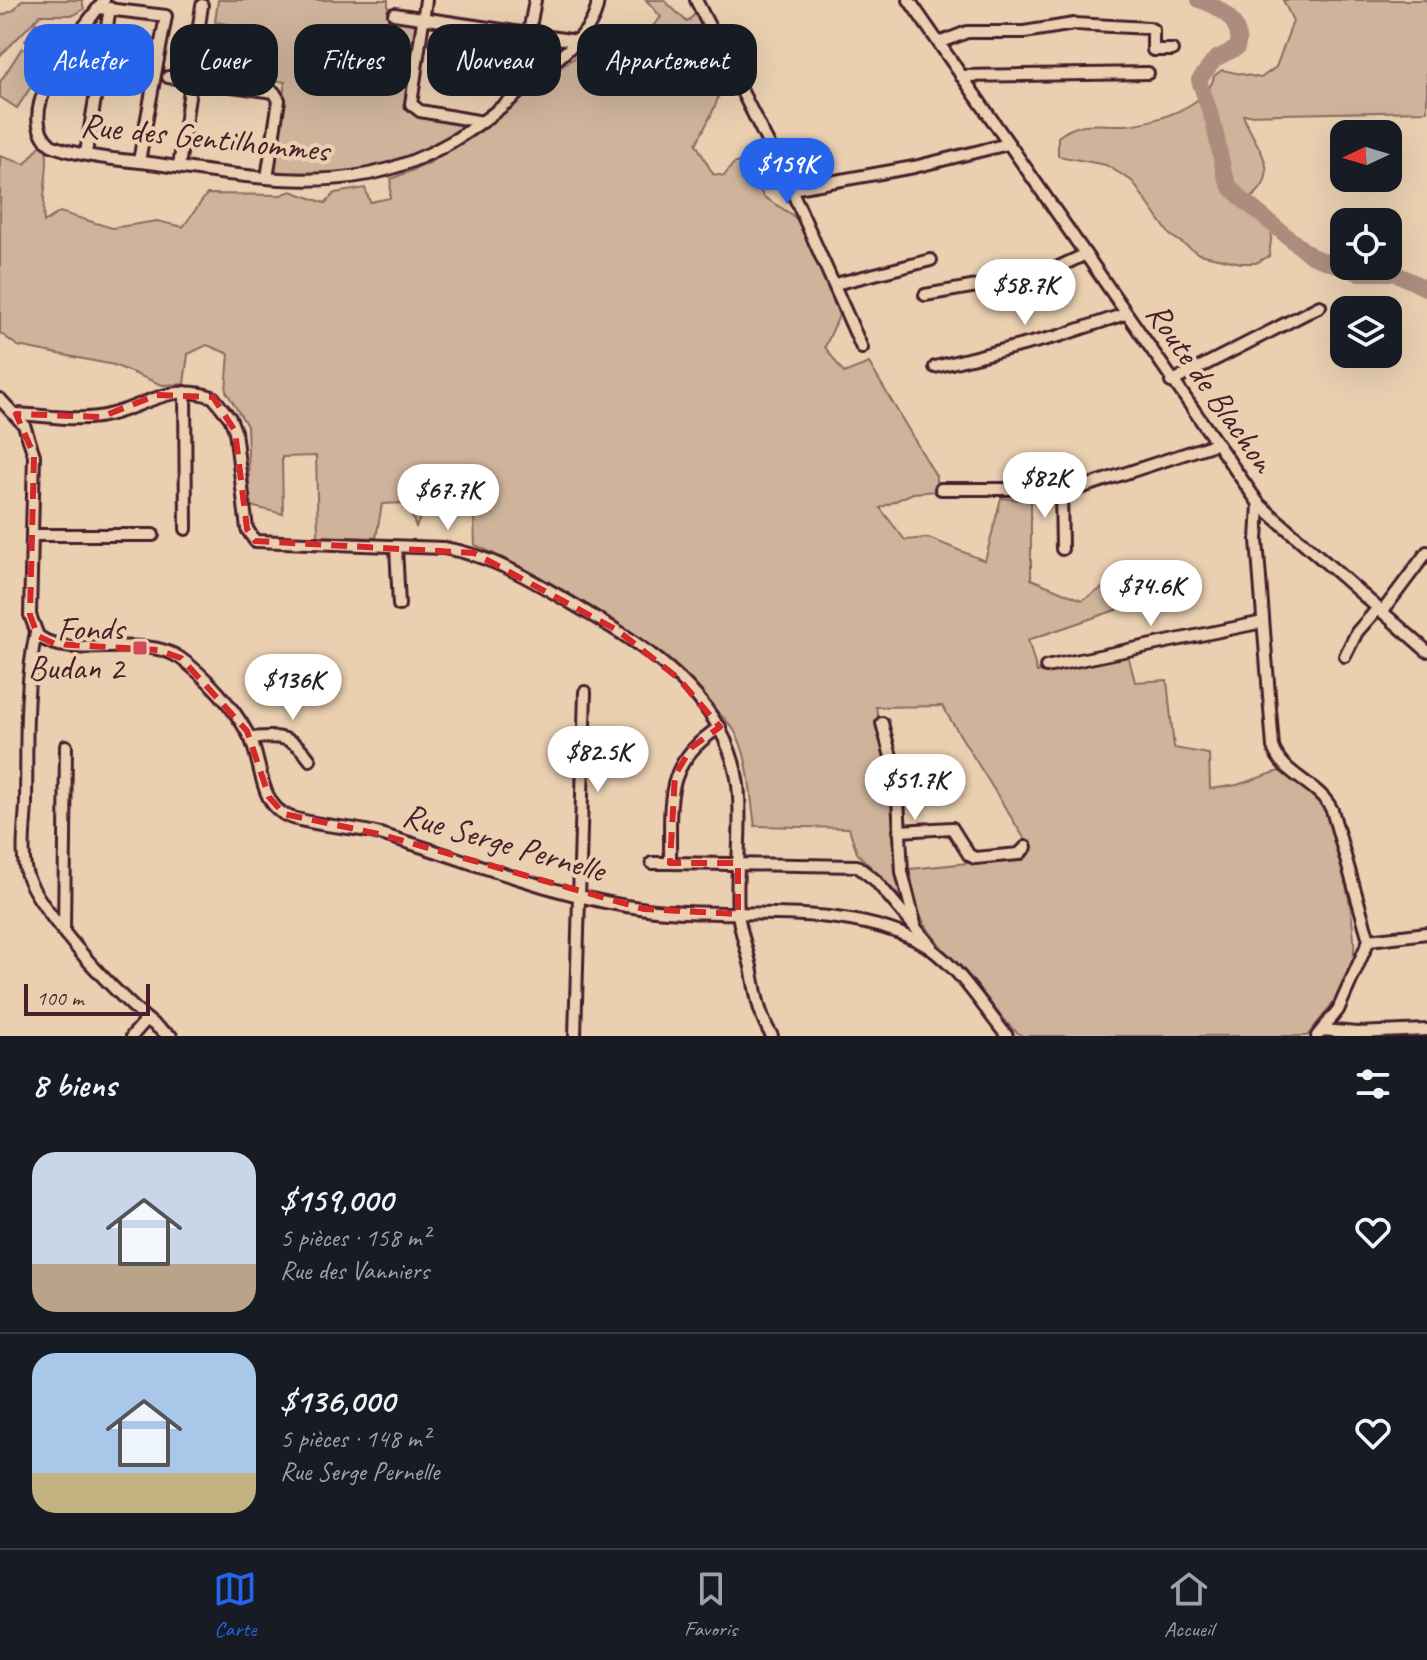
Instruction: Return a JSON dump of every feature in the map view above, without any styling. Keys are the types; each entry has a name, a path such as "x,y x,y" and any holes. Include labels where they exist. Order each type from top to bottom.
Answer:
{"street":[{"path":"426,0 412,106 420,111 483,122"},
{"path":"531,24 535,0"},
{"name":"Rue des Gentilhommes","path":"590,24 598,0"},
{"path":"696,0 791,189 862,348"},
{"name":"Route de Blachon","path":"909,0 1171,382 1259,504 1427,651"},
{"path":"86,153 104,5 166,16 139,161"},
{"name":"Rue des Gentilhommes","path":"104,5 38,101 38,120 45,140 61,150 316,182 385,171 426,158 483,122 577,41"},
{"path":"200,24 202,5"},
{"path":"394,14 465,24"},
{"path":"939,43 967,32 1024,32 1074,24 1109,24 1149,28 1153,30 1153,50 1172,50"},
{"path":"561,38 577,41"},
{"path":"961,76 1148,73"},
{"path":"179,167 190,96"},
{"path":"267,178 277,96"},
{"path":"791,189 905,169 1008,144"},
{"path":"925,295 1041,275 1084,255"},
{"path":"835,284 931,260"},
{"path":"1171,382 1320,306"},
{"path":"935,367 1059,336 1125,314"},
{"path":"185,392 186,529"},
{"path":"16,414 101,417 157,395 185,392 213,397 230,418 239,447 247,529 255,541 474,553 516,571 617,630 678,678 708,708 720,727 738,786 738,914 758,1005 772,1036"},
{"path":"0,399 24,425 34,455 30,615 36,632 27,701 25,864 38,898 64,932 146,1020 171,1036"},
{"path":"941,489 1061,490 1098,484 1215,444"},
{"path":"1061,490 1062,549"},
{"path":"1259,504 1257,533 1275,752 1283,766 1320,793 1332,810 1369,940 1338,1010 1319,1033"},
{"path":"32,535 153,535"},
{"path":"396,547 399,605"},
{"path":"1345,656 1357,632 1380,610 1427,552"},
{"path":"1046,667 1263,622"},
{"name":"Rue Serge Pernelle","path":"36,632 44,641 55,644 122,647 175,654 218,693 251,738 269,797 284,814 379,834 578,894 644,909 861,922 908,937 937,953 1007,1036"},
{"path":"575,1036 585,692"},
{"path":"882,723 897,779 902,872 917,929"},
{"path":"670,863 675,775 692,747 720,727"},
{"path":"251,738 288,738 298,743 310,760"},
{"path":"64,932 66,746"},
{"path":"899,831 952,828 969,855 975,858 1019,854 1026,847"},
{"path":"652,863 857,866 875,880 937,953"},
{"path":"1369,940 1427,933"},
{"path":"132,1036 146,1020"},
{"path":"1319,1033 1427,1030"}],"highlighted area":[{"path":"157,395 213,397 235,431 247,529 255,541 474,553 617,630 678,678 720,727 692,747 675,775 670,863 738,863 738,914 644,909 379,834 284,814 269,797 247,731 181,658 158,650 55,644 38,636 30,615 34,455 16,414 101,417"}],"shaded area":[{"path":"22,0 82,0 84,9 74,15 40,15 31,24 24,24 24,31 0,56 0,16 14,10"},
{"path":"218,0 388,0 388,19 418,24 411,66 411,24 294,24 294,96 406,96 410,111 418,116 472,126 416,157 367,171 272,174 285,82 278,81 278,24 215,22"},
{"path":"646,0 664,0 687,22 696,13 700,24 655,24 661,17"},
{"path":"1283,0 1427,0 1427,111 1243,115 1266,168 1266,178 1251,198 1250,208 1272,232 1269,256 1256,263 1241,263 1199,254 1170,235 1132,181 1106,165 1058,156 1058,137 1066,131 1098,124 1136,124 1163,117 1202,96 1214,76 1222,70 1261,78 1276,67 1293,21"},
{"path":"22,48 24,49 25,96 17,108 0,97 0,82"},
{"path":"577,56 577,96 719,96 696,144 713,174 724,176 733,164 742,161 764,197 806,228 839,316 825,347 844,373 869,363 936,476 936,491 913,493 880,508 905,540 929,538 985,561 1001,498 1031,501 1031,579 1082,600 1145,563 1154,597 1028,640 1037,672 1128,655 1135,682 1167,680 1174,748 1209,754 1210,789 1237,785 1279,771 1316,794 1338,850 1353,926 1354,947 1346,982 1307,1036 1022,1036 1005,1021 943,949 915,904 910,869 1027,857 1029,846 942,706 876,707 893,794 900,897 857,853 849,828 755,826 743,752 734,730 722,716 683,678 628,633 538,576 475,545 472,464 445,466 416,527 407,503 382,504 376,538 318,536 316,456 282,457 283,514 250,506 247,426 226,391 229,354 207,345 188,354 184,384 162,385 114,365 18,346 0,333 0,156 25,164 45,140 44,222 60,212 112,228 157,221 183,227 207,194 281,195 291,191 325,203 335,193 365,188 370,202 390,198 391,179 428,164 522,96 561,96 561,68"}],"waterway":[{"path":"1199,0 1222,11 1237,31 1237,48 1215,59 1199,80 1230,187 1311,256 1358,273 1395,273 1427,289"}],"place":[{"name":"Fonds Budan 2","path":"140,648"}]}
